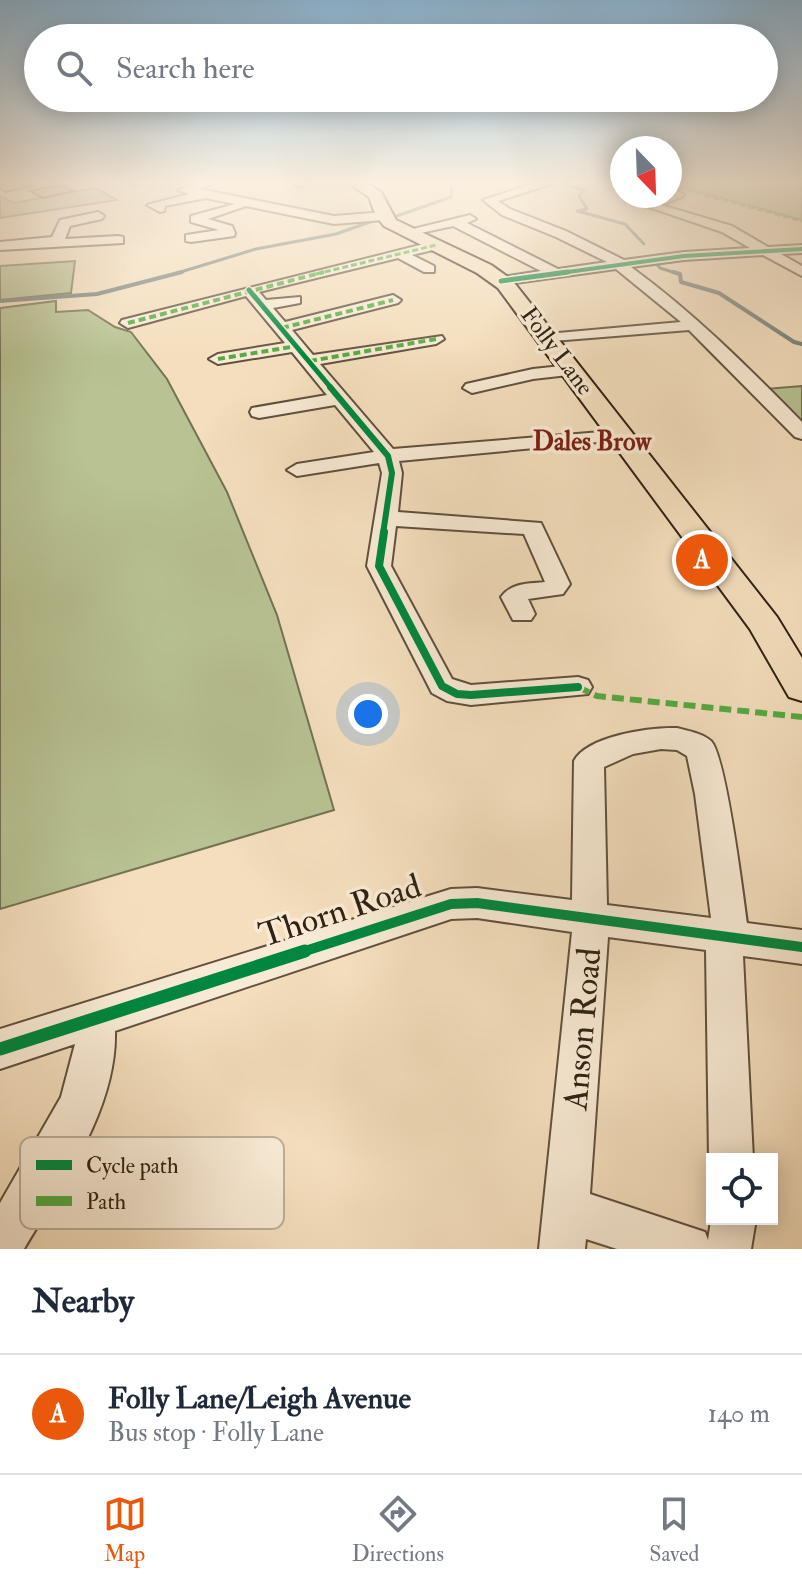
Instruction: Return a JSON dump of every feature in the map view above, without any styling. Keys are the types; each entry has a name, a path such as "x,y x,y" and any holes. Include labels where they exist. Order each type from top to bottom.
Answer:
{"main road":[{"name":"Folly Lane","path":"397,240 501,281 765,625 802,688"}],"street":[{"path":"0,246 115,240"},
{"path":"128,323 249,290 405,240"},
{"path":"490,240 557,274"},
{"path":"573,240 621,265 648,287 730,358 802,433"},
{"path":"744,240 802,272"},
{"path":"369,246 398,243"},
{"path":"501,281 684,256 802,249"},
{"path":"249,290 388,456 392,473 378,560 381,572 442,686 457,694 471,695 578,687"},
{"path":"264,305 295,300"},
{"path":"282,328 393,300"},
{"path":"547,339 683,327"},
{"path":"218,359 304,354 436,339"},
{"path":"469,386 571,370"},
{"path":"259,412 341,398"},
{"path":"297,470 388,456 619,434"},
{"path":"384,518 525,526 537,533 558,584 554,589 521,592 514,597 522,614"},
{"name":"Anson Road","path":"565,1229 591,920 589,761 603,752 649,739 685,741 697,746 704,754 728,936"},
{"name":"Thorn Road","path":"0,1049 441,906 477,903 802,947"},
{"path":"728,936 731,1153"},
{"path":"61,1137 81,1101 96,1050 95,1017"},
{"path":"0,1246 20,1210"},
{"path":"728,1249 733,1225"},
{"path":"565,1229 688,1249"}],"green space":[{"path":"75,261 71,293 0,300 0,266"},
{"path":"56,301 56,312 88,310 115,327 131,332 167,379 227,492 277,615 334,810 0,909 0,308"},
{"path":"802,386 802,427 765,389"}],"waterway":[{"path":"174,274 256,249 302,240"},
{"path":"640,240 644,244"},
{"path":"656,263 660,268 679,274"},
{"path":"0,301 97,294 182,272"},
{"path":"673,272 680,274 681,282 719,293 794,342 802,344"}],"marked path":[{"path":"128,323 436,245"},
{"path":"282,328 393,300"},
{"path":"310,361 436,339"},
{"path":"218,359 297,346"},
{"path":"578,687 597,696 802,717"}],"cycle path":[{"path":"501,281 684,256 802,249"},
{"path":"249,290 388,456 392,473 379,566 442,686 457,694 471,695 578,687"},
{"path":"0,1049 451,904 477,903 802,947"}],"place":[{"name":"Folly Lane/Leigh Avenue","path":"702,560"}],"district":[{"name":"Dales Brow","path":"592,442"}]}
